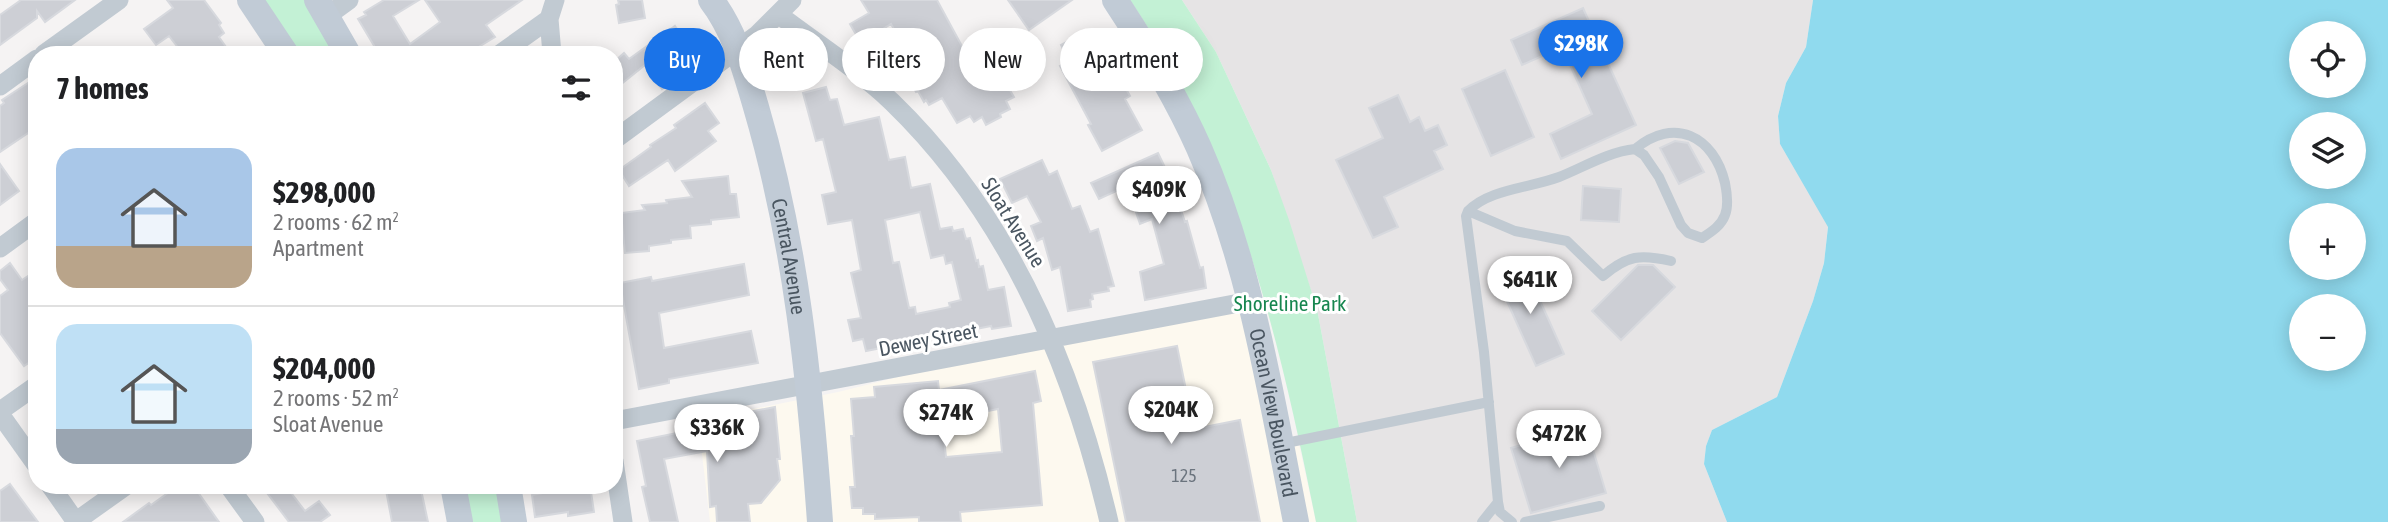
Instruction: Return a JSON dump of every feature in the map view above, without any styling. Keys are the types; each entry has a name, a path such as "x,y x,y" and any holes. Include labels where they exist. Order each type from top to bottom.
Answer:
{"main road":[{"path":"250,0 276,46"},
{"name":"Central Avenue","path":"711,0 725,21 738,50 763,130 781,207 797,284 810,385 820,522"},
{"name":"Ocean View Boulevard","path":"1115,0 1164,79 1198,147 1221,207 1250,301 1296,522"},
{"path":"322,8 343,46"},
{"path":"455,494 460,522"},
{"path":"509,494 514,522"}],"street":[{"path":"55,46 119,0"},
{"path":"322,8 349,0"},
{"path":"623,133 738,50 785,7"},
{"name":"Sloat Avenue","path":"785,7 891,102 950,166 988,218 1013,260 1051,340 1086,441 1109,522"},
{"path":"509,46 552,10"},
{"path":"552,10 552,46"},
{"path":"0,86 28,66"},
{"path":"0,248 28,228"},
{"name":"Dewey Street","path":"623,419 1250,301"},
{"path":"28,392 0,413 28,453"},
{"path":"56,494 75,522 114,494"},
{"path":"235,494 255,522"},
{"path":"619,494 623,522"}],"lane":[{"path":"1512,522 1500,512 1498,502 1489,401 1466,216 1468,211 1491,197 1557,177 1611,154 1635,149 1648,138 1660,134 1685,133 1702,141 1712,151 1723,173 1728,196 1726,214 1720,225 1702,238 1688,233 1681,225 1651,164 1635,149"},
{"path":"1468,211 1515,231 1567,241 1603,275 1617,263 1633,257 1648,256 1671,261"},
{"path":"1280,444 1489,401"},
{"path":"1482,522 1498,502"},
{"path":"1525,522 1600,506"}],"shaded area":[{"path":"1182,0 1813,0 1806,47 1786,83 1778,116 1780,144 1828,226 1824,263 1813,301 1777,397 1712,430 1706,446 1704,464 1727,522 1357,522 1317,309 1271,170 1216,52 1203,28 1200,28"},
{"path":"1250,301 1280,443 1298,440 1316,522 710,522 698,420 838,392 1051,339"}],"green space":[{"path":"263,0 305,0 331,46 293,46"},
{"name":"Shoreline Park","path":"1130,0 1182,0 1200,28 1147,28"},
{"name":"Shoreline Park","path":"1203,32 1216,52 1271,170 1317,309 1357,522 1316,522 1269,317 1226,186 1183,91 1203,91"},
{"path":"466,494 500,494 505,522 471,522"}],"water":[{"path":"1813,0 2388,0 2388,522 1727,522 1704,464 1706,446 1712,430 1777,397 1813,301 1824,263 1828,227 1780,144 1778,116 1786,83 1806,47"}],"building":[{"path":"21,0 75,0 45,22 37,11 37,18 0,45 0,15"},
{"path":"167,0 204,0 221,23 219,25 224,33 219,37 225,46 177,46 169,36 156,45 144,29 173,8"},
{"path":"384,0 419,0 393,16 410,44 440,22 425,0 522,0 486,25 495,37 480,46 374,46 358,19 366,15 364,12"},
{"path":"618,0 642,0 645,18 619,23 616,5 619,4"},
{"path":"861,0 937,0 959,41 959,91 1010,91 1014,97 1006,101 1010,109 986,125 982,117 974,122 970,116 957,123 942,98 929,105 926,100 924,102 918,91 945,91 945,28 893,28 891,24 885,28 852,28 850,24 869,13"},
{"path":"1008,0 1072,0 1032,28 1028,28"},
{"path":"1583,8 1636,125 1561,159 1550,134 1592,114 1562,47 1522,65 1511,40"},
{"path":"644,48 644,66 623,83 623,54 629,59"},
{"path":"1505,70 1534,137 1491,156 1462,89"},
{"path":"28,83 28,133 0,152 0,106 4,103 2,100"},
{"path":"827,91 830,100 837,99 844,125 879,117 889,160 905,157 911,188 930,184 940,229 963,229 966,239 970,238 979,267 983,266 988,290 1004,287 1011,326 992,329 991,326 866,351 863,339 853,341 848,320 861,318 851,273 861,270 852,220 828,224 822,195 836,192 823,139 816,141 803,93","holes":["920,212 931,258 944,255 946,264 952,262 961,300 949,303 950,307 916,314 915,307 909,308 899,262 893,263 885,220"]},
{"path":"1073,91 1127,91 1130,96 1125,99 1142,130 1102,151 1088,125 1091,124"},
{"path":"1398,95 1410,122 1419,117 1425,131 1438,125 1447,145 1434,151 1443,169 1384,197 1398,227 1373,238 1336,160 1383,138 1369,108"},
{"path":"705,103 719,123 708,131 716,141 675,171 668,160 629,186 623,176 623,167 676,128 674,125"},
{"path":"1675,141 1688,143 1704,172 1679,184 1660,148"},
{"path":"1158,153 1171,180 1185,222 1187,221 1200,268 1203,267 1206,288 1145,300 1140,272 1164,264 1152,219 1140,224 1127,186 1099,199 1091,183"},
{"path":"1042,160 1049,175 1057,171 1072,209 1080,206 1090,232 1098,229 1114,286 1108,287 1109,291 1092,294 1091,307 1068,311 1060,267 1052,270 1043,238 1037,241 1031,226 1041,222 1027,196 1012,203 1000,179"},
{"path":"0,164 19,191 0,205"},
{"path":"728,176 730,194 736,194 739,217 711,220 711,224 690,226 691,238 649,246 649,251 625,253 623,213 645,210 642,205 692,197 682,181"},
{"path":"1583,186 1621,189 1619,222 1581,220"},
{"path":"10,263 22,280 28,276 28,363 24,366 0,333 0,296 8,290 0,279 0,271"},
{"path":"744,264 749,295 659,313 664,348 751,331 758,363 669,379 669,383 639,389 623,300 623,282 651,277 652,281"},
{"path":"1638,265 1653,265 1675,287 1621,340 1592,311"},
{"path":"1525,267 1564,354 1536,366 1497,279"},
{"path":"1177,346 1194,429 1240,420 1260,522 1126,522 1093,362"},
{"path":"1035,371 1041,401 1033,403 1042,505 960,512 961,522 919,522 919,517 875,519 875,514 863,514 863,508 852,508 850,487 855,487 851,399 875,397 874,387 938,381 939,390","holes":["998,409 1002,452 946,457 942,420"]},
{"path":"775,407 780,480 761,503 748,504 750,522 717,522 716,506 710,507 707,451 664,459 678,522 650,522 642,487 646,486 637,441 702,428 701,421"},
{"path":"1586,426 1606,493 1531,513 1511,448"},
{"path":"10,484 38,522 0,522 0,491"},
{"path":"166,494 199,494 219,522 123,522 149,503 151,505"},
{"path":"268,494 292,494 305,511 319,501 330,515 320,522 289,522"},
{"path":"387,494 422,494 428,522 392,522"},
{"path":"591,494 594,512 568,516 568,512 535,517 532,495"}]}
